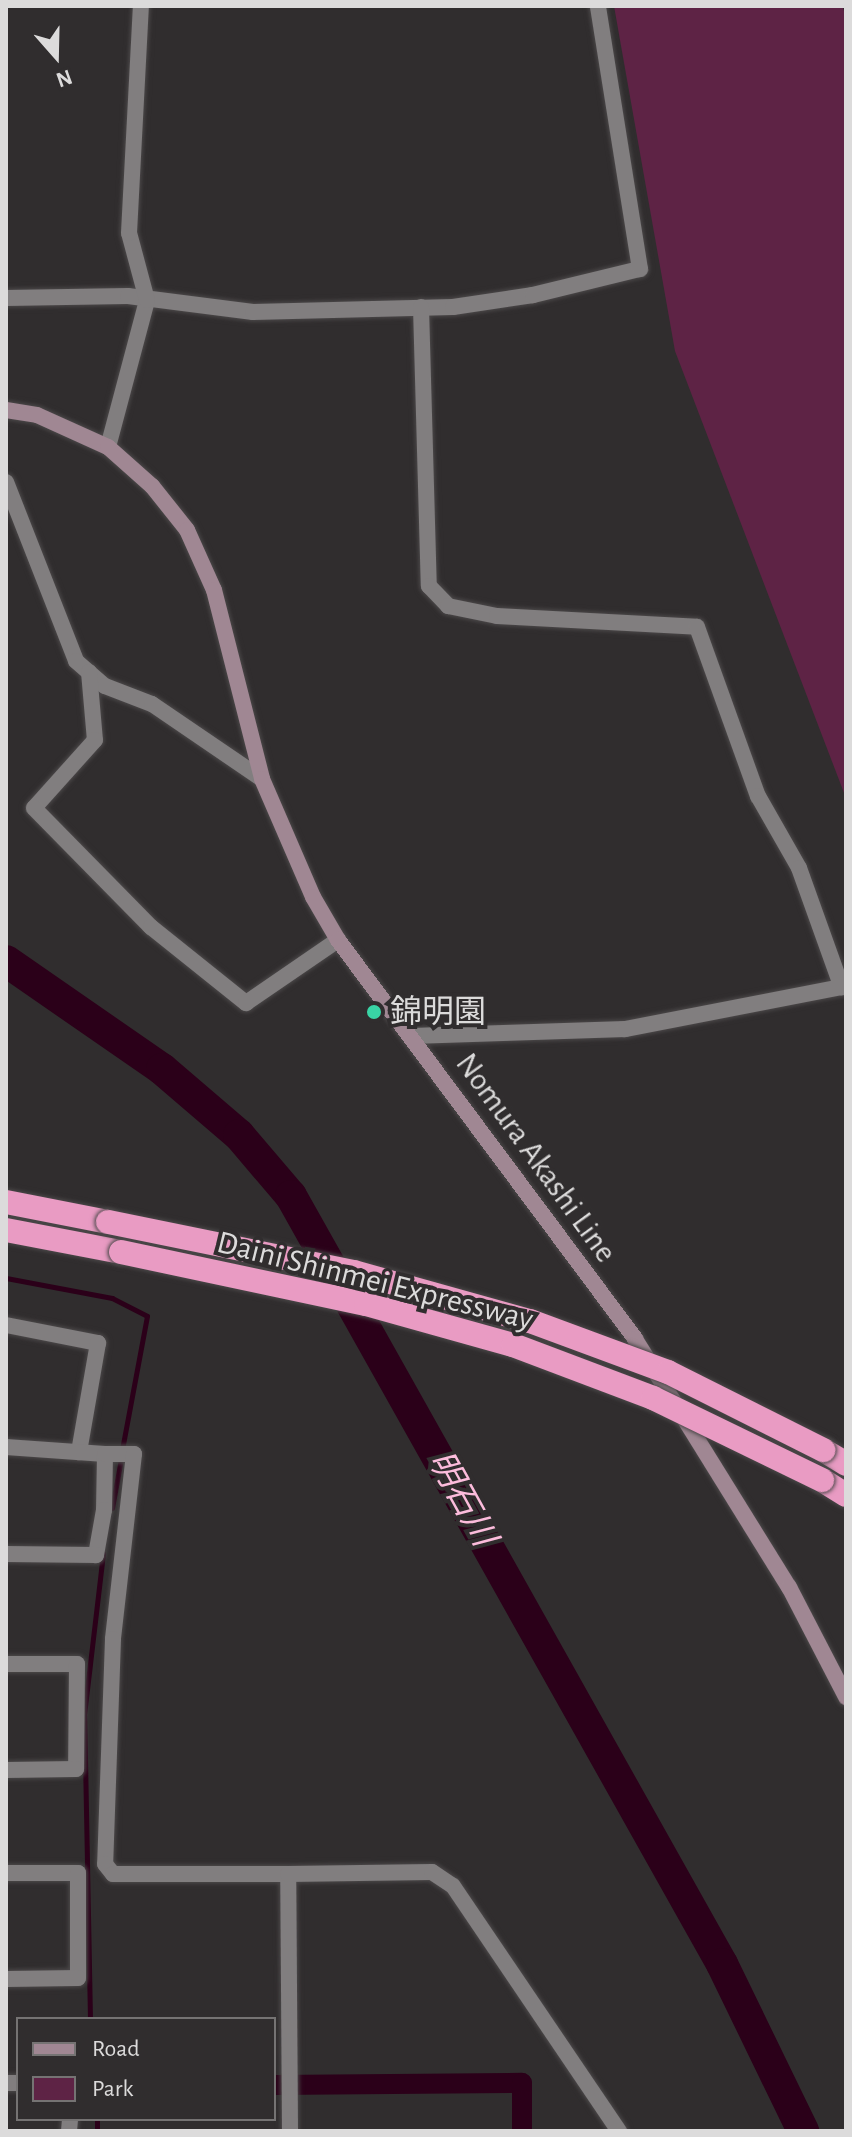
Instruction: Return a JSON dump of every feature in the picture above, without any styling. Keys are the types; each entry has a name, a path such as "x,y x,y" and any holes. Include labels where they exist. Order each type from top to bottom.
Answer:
{"highway":[{"name":"Daini Shinmei Expressway","path":"6,1202 354,1272 530,1321 668,1372 846,1464"},
{"name":"Daini Shinmei Expressway","path":"6,1230 366,1304 513,1345 653,1398 822,1480 846,1495"}],"main road":[{"name":"Nomura Akashi Line","path":"6,410 37,415 108,447 152,486 187,530 214,590 262,779 313,897 338,940 635,1339 789,1587 846,1697"}],"street":[{"path":"108,447 147,300 129,233 141,6"},
{"path":"6,298 147,300 253,312 421,307 533,295 640,269 598,6"},
{"path":"412,1036 625,1029 844,987 799,868 758,796 697,627 497,616 448,606 429,586 421,307"},
{"path":"6,482 76,661 105,686 152,704 262,779"},
{"path":"89,672 95,740 34,808 151,927 246,1003 338,940"},
{"path":"6,1325 98,1343 79,1452"},
{"path":"6,1447 134,1454 113,1639 105,1864 113,1874 432,1872 453,1886 619,2131"},
{"path":"6,1554 96,1555 105,1454"},
{"path":"6,1664 77,1664 76,1769 6,1770"},
{"path":"6,1873 78,1873 78,1978 6,1979"},
{"path":"288,1874 290,2131"}],"green space":[{"path":"614,6 842,6 846,16 846,798 675,351"}],"waterway":[{"name":"明石川","path":"6,961 162,1069 239,1135 291,1196 722,1964 803,2131"},
{"path":"6,1278 112,1298 147,1316 122,1449"},
{"path":"112,1508 121,1459"},
{"path":"90,2017 84,1715 103,1553"},
{"path":"276,2085 522,2083 522,2131"},
{"path":"97,2121 97,2131"}],"place":[{"name":"錦明園","path":"374,1012"}]}
